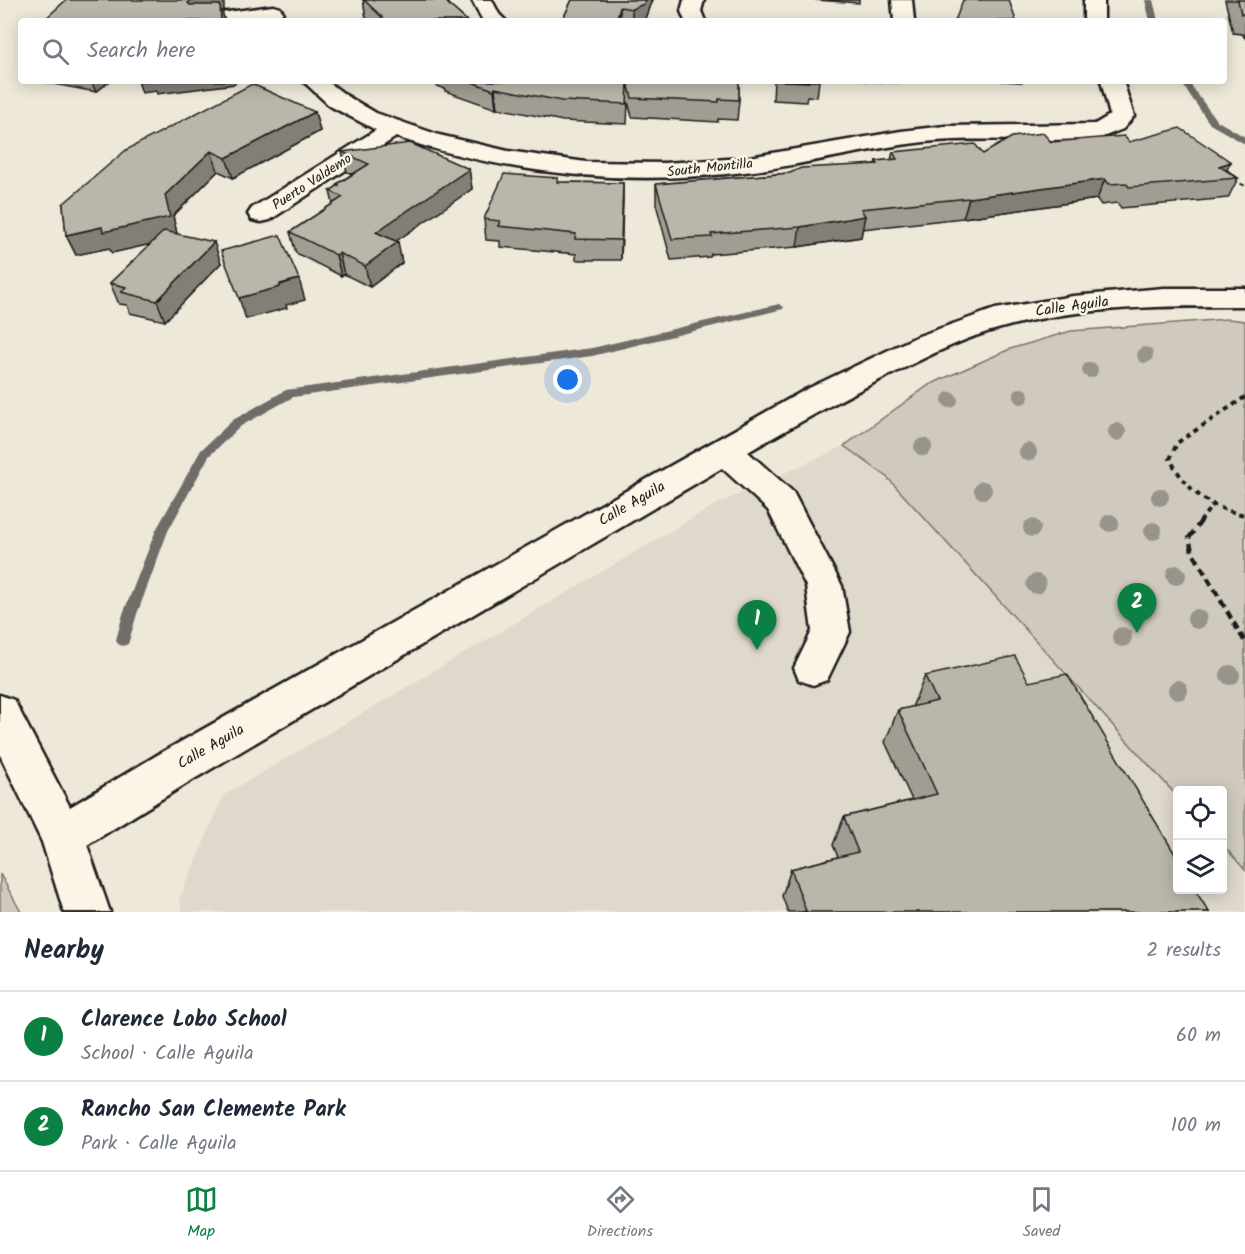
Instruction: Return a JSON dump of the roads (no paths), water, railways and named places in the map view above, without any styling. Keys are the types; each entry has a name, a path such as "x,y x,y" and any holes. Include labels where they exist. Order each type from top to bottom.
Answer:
{"street":[{"path":"482,0 491,18"},
{"path":"694,0 691,10 694,18"},
{"path":"902,0 904,18"},
{"path":"1094,0 1094,18"},
{"path":"226,18 274,11"},
{"name":"South Montilla","path":"317,84 327,95 393,129 468,151 573,169 656,173 746,165 925,135 1100,131 1122,117 1113,84"},
{"name":"Puerto Valdemo","path":"261,214 393,129"},
{"name":"Calle Aguila","path":"62,836 174,768 816,398 927,344 995,319 1073,305 1164,297 1245,297"},
{"path":"725,451 781,501 824,586 831,632 813,668"},
{"path":"0,713 62,836 87,912"}],"waterway":[{"path":"1149,0 1153,18"},
{"path":"1186,84 1213,122 1245,141"},
{"path":"123,640 130,614 162,530 205,453 237,423 290,393 592,352 779,307"}],"place":[{"name":"Rancho San Clemente Park","path":"1137,633"},
{"name":"Clarence Lobo School","path":"757,650"}]}
